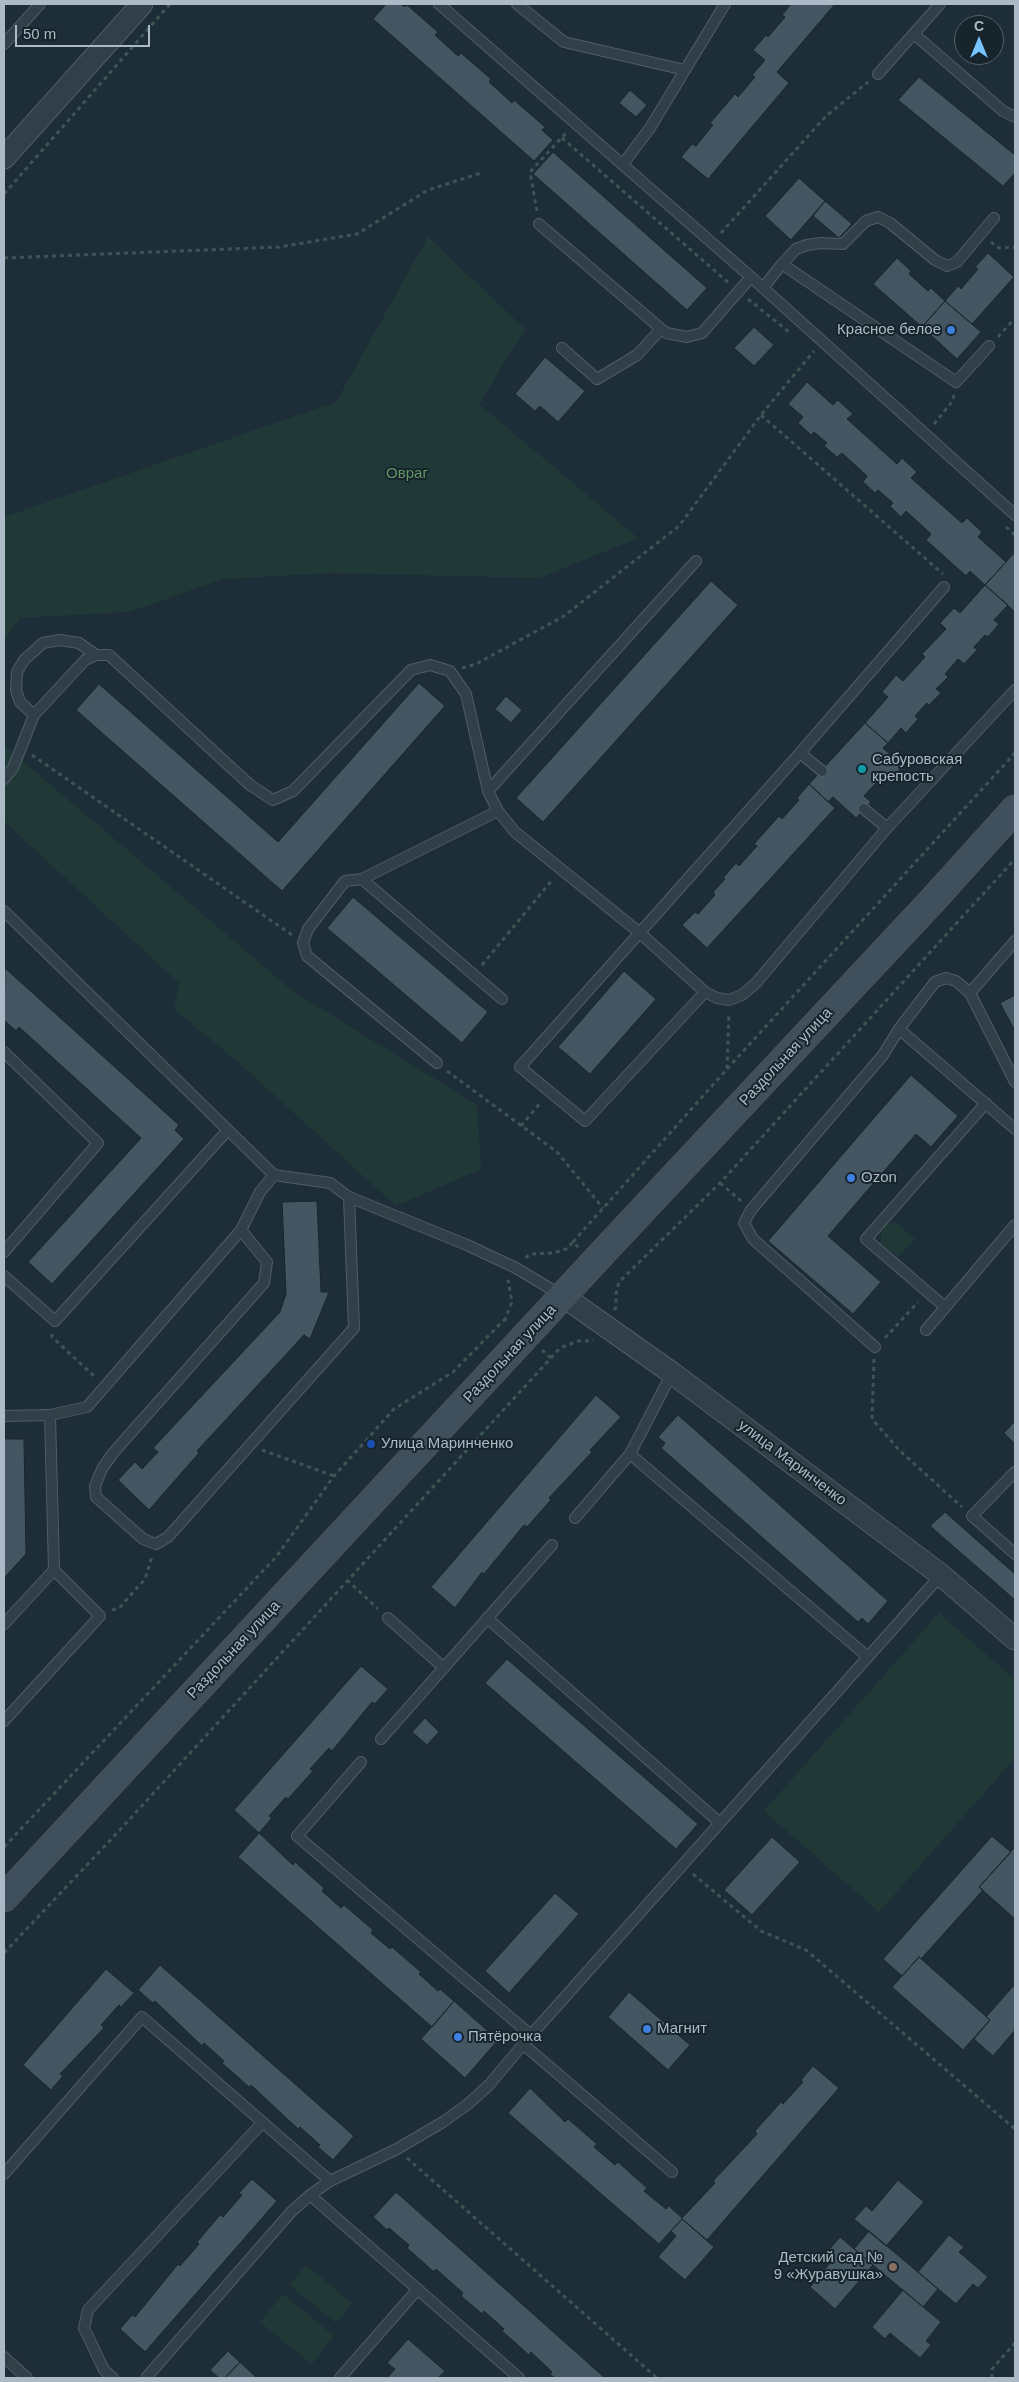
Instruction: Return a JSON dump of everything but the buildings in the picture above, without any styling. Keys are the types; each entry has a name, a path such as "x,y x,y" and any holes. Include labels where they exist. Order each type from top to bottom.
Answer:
{"main road":[{"name":"Раздольная улица","path":"4,1898 932,901 1015,809"}],"street":[{"path":"4,158 142,4"},
{"name":"улица Маринченко","path":"563,1296 672,1373 941,1575 1015,1639"}],"lane":[{"path":"4,44 40,4"},
{"path":"439,4 751,277 1015,514"},
{"path":"518,4 564,42 685,70"},
{"path":"623,164 650,128 726,4"},
{"path":"878,74 940,4"},
{"path":"914,34 1003,111 1015,117"},
{"path":"763,288 796,249 806,245 821,243 844,244 866,221 878,217 890,223 935,260 947,266 957,262 994,218"},
{"path":"540,224 666,333 687,337 702,333 751,277"},
{"path":"782,264 956,382 989,346"},
{"path":"562,348 597,378 637,355 661,328"},
{"path":"488,791 696,562"},
{"path":"705,992 585,1121 520,1067 800,753 944,587"},
{"path":"34,715 20,702 16,690 16,672 24,660 43,643 60,640 79,643 96,655"},
{"path":"4,779 13,768 34,715 85,660 96,655 109,655 250,785 273,800 293,791 411,670 430,665 450,671 466,694 488,791 498,811 515,832 640,933 705,992 717,998 729,1000 742,995 756,983 886,828 1015,690"},
{"path":"800,753 822,771"},
{"path":"864,809 886,828"},
{"path":"437,1063 307,956 303,943 308,929 345,881 362,879 498,811"},
{"path":"362,879 502,999"},
{"path":"4,911 227,1132 274,1175 330,1183 349,1197 467,1245 516,1268 563,1296"},
{"path":"970,993 1015,941"},
{"path":"874,1347 753,1239 744,1223 751,1210 883,1055 899,1029 935,982 946,978 956,981 970,993 1015,1082"},
{"path":"899,1029 1015,1129"},
{"path":"4,1052 98,1143 4,1252"},
{"path":"945,1307 866,1239 986,1103"},
{"path":"4,1276 55,1321 227,1132"},
{"path":"4,1416 50,1415 87,1408 242,1230 260,1192 274,1175"},
{"path":"242,1230 267,1262 264,1283 113,1453 102,1469 95,1486 96,1497 143,1538 156,1544 168,1537 354,1328 349,1197"},
{"path":"926,1330 1015,1226"},
{"path":"575,1518 630,1454 672,1373"},
{"path":"4,1722 100,1616 54,1570 50,1415"},
{"path":"630,1454 868,1657"},
{"path":"1015,1472 972,1516 1015,1554"},
{"path":"381,1739 552,1546"},
{"path":"4,1624 54,1570"},
{"path":"146,2378 290,2212 330,2181 397,2149 468,2104 489,2085 530,2035 941,1575"},
{"path":"388,1618 443,1668"},
{"path":"487,1618 720,1823"},
{"path":"361,1762 297,1836 530,2035"},
{"path":"4,2174 142,2017 330,2181"},
{"path":"524,2044 672,2172"},
{"path":"113,2378 104,2370 84,2328 88,2310 264,2122"},
{"path":"310,2195 519,2378"},
{"path":"340,2378 418,2289"},
{"path":"4,2357 27,2378"}],"path":[{"path":"4,194 170,4"},
{"path":"713,244 729,223 826,116 878,74"},
{"path":"540,224 530,172 566,133"},
{"path":"562,138 791,334"},
{"path":"4,258 279,247 357,234 428,190 482,173"},
{"path":"980,234 999,248 1015,246"},
{"path":"989,346 1015,318"},
{"path":"1011,323 1015,327"},
{"path":"450,671 476,664 564,616 679,526 761,415 822,342"},
{"path":"806,346 820,359"},
{"path":"925,434 952,402 956,382"},
{"path":"761,415 943,574 944,587"},
{"path":"1001,522 1015,535"},
{"path":"21,748 303,943"},
{"path":"573,1242 727,1068 1015,753"},
{"path":"619,1282 720,1183 1015,860"},
{"path":"474,975 562,869"},
{"path":"727,1068 729,1000"},
{"path":"437,1063 556,1152 603,1208"},
{"path":"522,1126 550,1092"},
{"path":"720,1183 751,1210"},
{"path":"916,1305 874,1347 872,1419 899,1450 972,1516"},
{"path":"4,1846 276,1557 334,1476 394,1409 453,1372 505,1320"},
{"path":"55,1321 52,1337 105,1387"},
{"path":"4,1953 118,1832 551,1358"},
{"path":"250,1445 334,1476"},
{"path":"100,1616 119,1608 145,1579 156,1544"},
{"path":"347,1580 388,1618"},
{"path":"683,1865 761,1931 806,1950 1015,2129"},
{"path":"397,2149 657,2378"},
{"path":"992,2378 992,2370 1015,2343"}],"green space":[{"name":"Овраг","path":"428,237 525,329 479,404 638,538 539,578 332,573 223,579 129,612 20,618 4,641 4,517 336,402"},
{"path":"4,745 294,992 477,1105 481,1169 396,1206 238,1062 174,1009 179,983 4,821"},
{"path":"897,1223 915,1239 898,1257 881,1243 881,1225"},
{"path":"939,1613 1015,1680 1015,1758 879,1912 764,1811"},
{"path":"306,2265 352,2303 336,2323 289,2285"},
{"path":"283,2294 334,2336 312,2364 260,2322"}],"place":[{"name":"Красное белое","path":"951,330"},
{"name":"Сабуровская крепость","path":"862,769"},
{"name":"Ozon","path":"851,1178"},
{"name":"Улица Маринченко","path":"371,1444"},
{"name":"Магнит","path":"647,2029"},
{"name":"Пятёрочка","path":"458,2037"},
{"name":"Детский сад № 9 «Журавушка»","path":"893,2267"}]}
